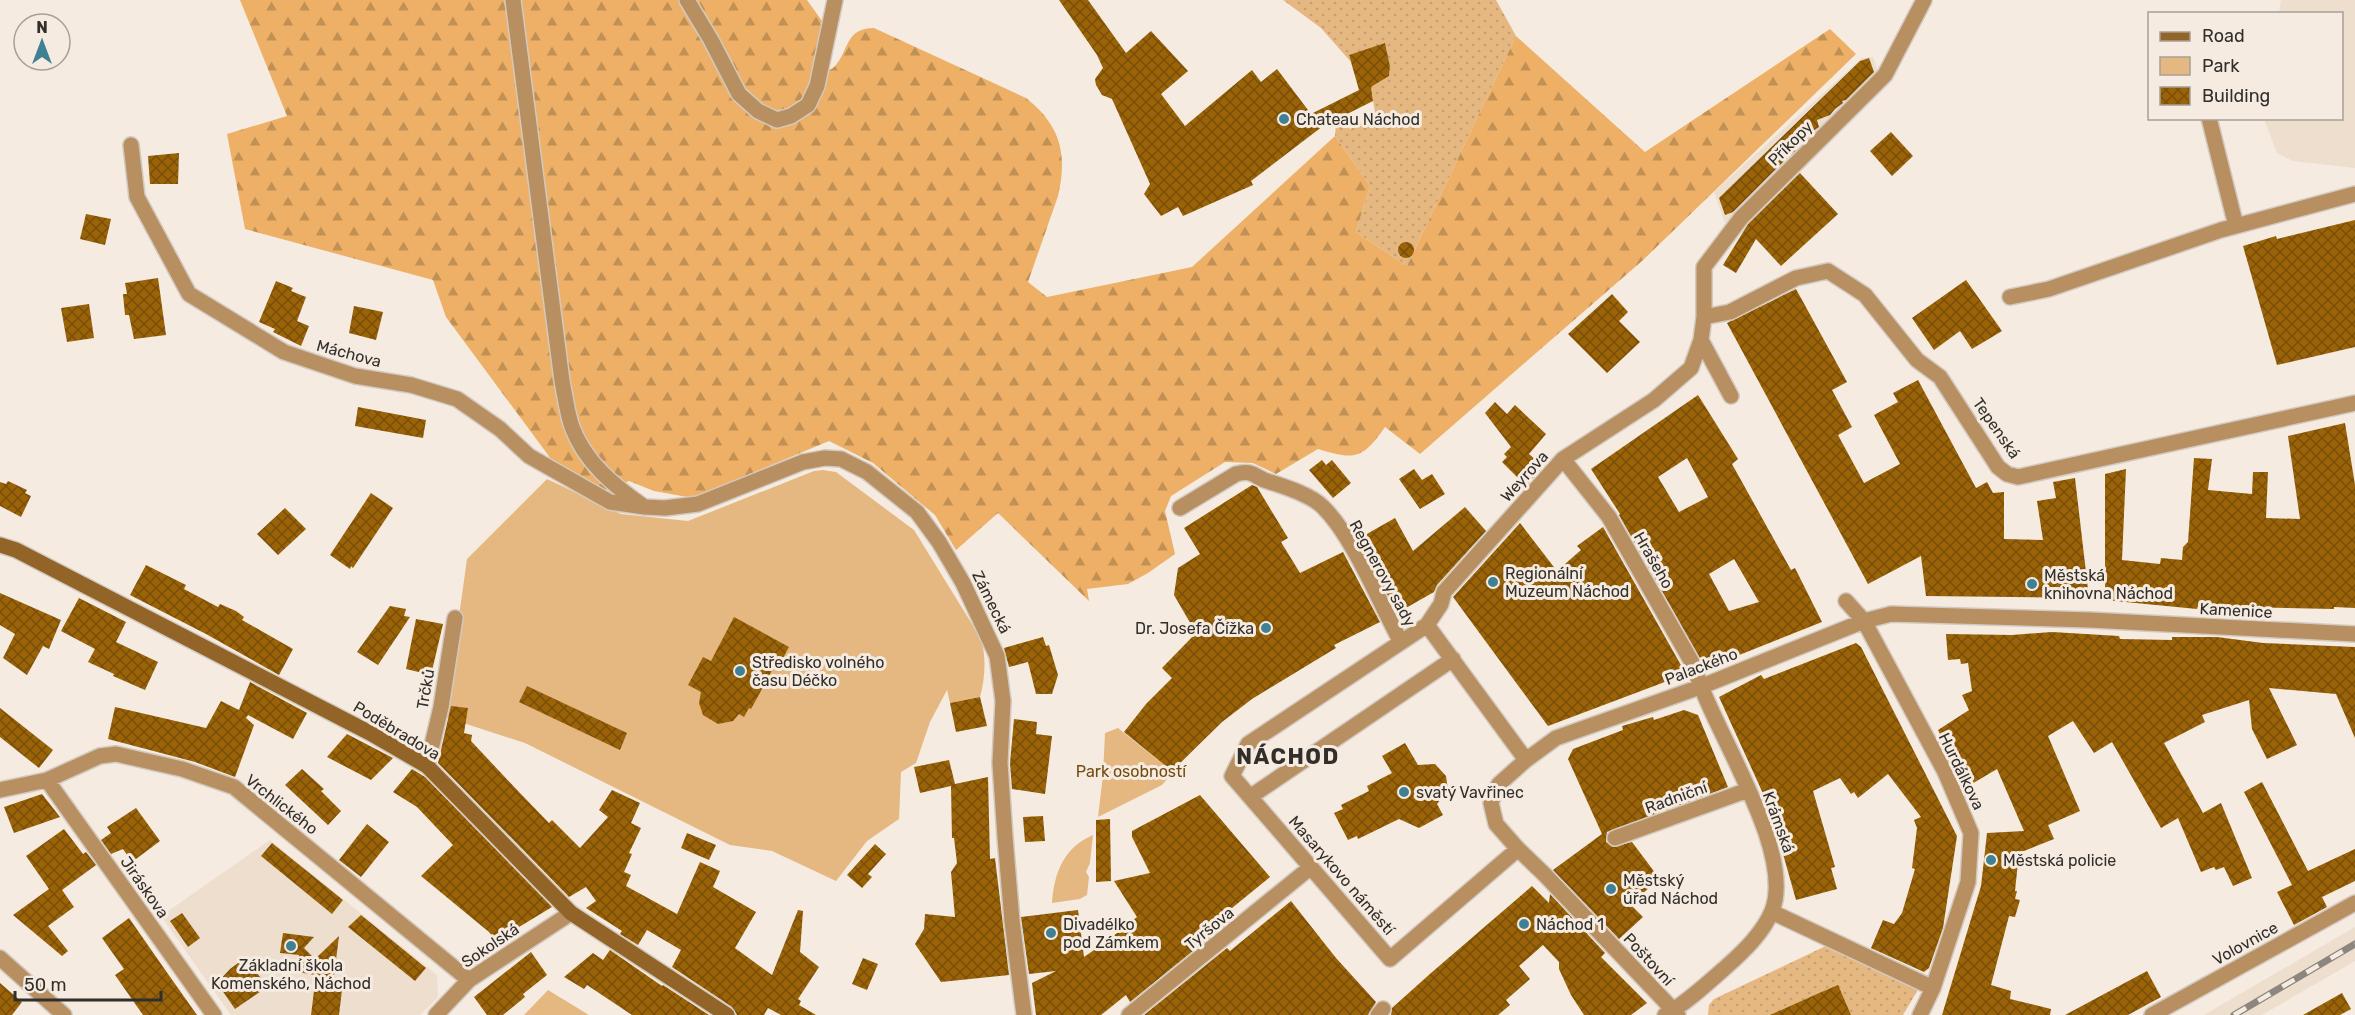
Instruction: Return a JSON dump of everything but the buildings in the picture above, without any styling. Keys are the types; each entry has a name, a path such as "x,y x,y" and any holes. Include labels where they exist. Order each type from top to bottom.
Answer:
{"street":[{"path":"513,0 562,381 572,426 585,453 610,482 645,507"},
{"path":"687,0 739,94 758,111 777,120 791,116 808,105 817,86 835,0"},
{"name":"Příkopy","path":"1704,318 1704,267 1741,218 1885,75 1924,0"},
{"path":"2210,120 2236,226"},
{"name":"Máchova","path":"131,145 137,197 189,294 284,352 355,376 411,385 457,399 500,429 529,456 563,476 610,502 645,507"},
{"path":"2010,297 2049,289 2236,226 2355,194"},
{"name":"Tepenská","path":"1704,318 1730,312 1796,278 1828,271 1865,295 1917,360 1940,377 1998,467 2007,474 2018,477 2355,403"},
{"name":"Weyrova","path":"1427,625 1441,604 1444,592 1563,459 1654,400 1691,368 1701,340 1704,318"},
{"path":"1701,340 1731,396"},
{"name":"Zámecká","path":"645,507 698,504 803,462 825,458 841,459 867,472 917,512 939,542 963,583 997,656 1003,701 1000,763 1005,837 1012,921 1024,1015"},
{"name":"Hrašeho","path":"1563,459 1609,517 1694,666 1700,687"},
{"name":"Regnerovy sady","path":"1180,508 1236,474 1245,472 1254,473 1265,481 1286,487 1322,506 1347,538 1401,642"},
{"name":"Poděbradova","path":"0,545 16,550 158,622 370,733 427,766 571,913 727,1015"},
{"name":"Hurdálkova","path":"1846,601 1864,621 1945,772 1971,833 1968,882 1933,988 1920,1015"},
{"name":"Kamenice","path":"1864,621 1891,614 2090,620 2355,634"},
{"name":"Trčků","path":"427,766 441,707 455,618"},
{"name":"Palackého","path":"1526,760 1550,742 1572,731 1700,687 1864,621"},
{"path":"1427,625 1526,760 1499,784 1491,803 1492,816 1496,824 1518,849"},
{"name":"Masarykovo náměstí","path":"1427,625 1248,744 1232,776 1390,959 1518,849"},
{"path":"1250,797 1453,659"},
{"name":"Krámská","path":"1672,1014 1742,952 1772,912 1777,880 1773,851 1748,790 1700,687"},
{"name":"Vrchlického","path":"0,790 47,780 100,756 116,754 182,769 234,787 469,980"},
{"name":"Jiráskova","path":"47,780 214,1015"},
{"name":"Radniční","path":"1615,838 1748,790"},
{"name":"Poštovní","path":"1518,849 1545,875 1672,1014"},
{"name":"Tyršova","path":"1129,1015 1311,867"},
{"name":"Volovnice","path":"2152,1015 2355,903"},
{"path":"1772,912 1933,988"},
{"name":"Sokolská","path":"436,1015 469,980 571,913"},
{"path":"0,958 64,1015"}],"shaded area":[{"path":"2281,0 2355,0 2355,168 2293,161 2277,153 2264,120 2343,120 2343,12 2279,12"},
{"path":"1873,57 1881,80 1725,223 1714,192 1862,58"},
{"name":"Základní škola Komenského, Náchod","path":"270,840 437,975 438,997 420,1015 231,1015 161,916"},
{"path":"2355,927 2355,961 2262,1015 2204,1015"}],"green space":[{"path":"240,0 807,0 822,21 812,73 833,68 853,36 865,29 874,28 1026,98 1047,119 1054,130 1061,153 1061,181 1058,196 1028,282 1047,297 1192,267 1335,136 1370,186 1356,232 1407,266 1516,36 1645,152 1830,29 1856,54 1642,261 1420,454 1385,427 1370,446 1356,455 1340,455 1318,449 1276,474 1253,463 1225,462 1171,496 1165,511 1175,554 1128,584 1087,589 1089,601 998,513 956,550 935,515 873,463 829,441 693,498 654,491 629,481 604,491 551,459 446,317 433,280 245,229 227,134 287,116"},
{"path":"1283,0 1496,0 1516,36 1407,266 1356,232 1370,186 1335,136 1336,122 1343,116 1350,129 1375,113 1371,87 1389,76 1390,66 1386,47 1349,55 1351,62 1321,28"},
{"path":"814,471 836,472 914,530 980,637 984,659 980,697 950,703 947,690 930,722 916,763 901,772 899,819 867,841 836,881 772,851 730,845 525,743 445,717 467,559 547,479 621,514 688,521"},
{"name":"Park osobností","path":"1118,728 1173,772 1162,785 1098,817 1105,733"},
{"path":"1093,835 1090,863 1086,872 1089,877 1087,895 1080,899 1052,903 1055,881 1062,862 1075,846"},
{"path":"1830,944 1919,988 1903,1015 1708,1015 1709,1005 1714,999"},
{"path":"548,990 589,1015 524,1015"}],"railway":[{"path":"2234,1015 2355,944"}],"place":[{"name":"Chateau Náchod","path":"1284,119"},
{"name":"Regionální Muzeum Náchod","path":"1493,582"},
{"name":"Městská knihovna Náchod","path":"2032,584"},
{"name":"Dr. Josefa Čížka","path":"1266,628"},
{"name":"Středisko volného času Déčko","path":"740,671"},
{"name":"svatý Vavřinec","path":"1404,792"},
{"name":"Městská policie","path":"1991,860"},
{"name":"Městský úřad Náchod","path":"1611,889"},
{"name":"Náchod 1","path":"1524,924"},
{"name":"Divadélko pod Zámkem","path":"1051,933"},
{"name":"Základní škola Komenského, Náchod","path":"291,946"}],"district":[{"name":"NÁCHOD","path":"1288,756"}]}
